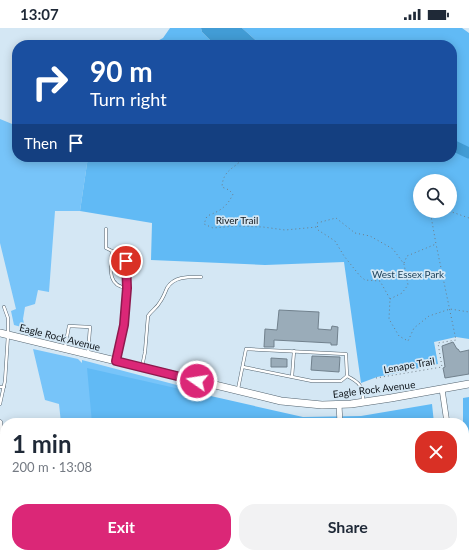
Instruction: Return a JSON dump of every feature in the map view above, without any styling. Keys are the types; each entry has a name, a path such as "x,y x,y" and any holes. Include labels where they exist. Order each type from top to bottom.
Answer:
{"main road":[{"name":"Eagle Rock Avenue","path":"0,333 238,391 294,403 322,405 363,403 469,384"}],"street":[{"path":"442,389 446,418"},
{"path":"339,405 340,418"}],"lane":[{"path":"106,229 106,248 112,251 136,251"},
{"path":"112,251 112,278 116,284 127,288"},
{"path":"116,361 124,325 127,288 127,252"},
{"path":"142,368 148,316 151,311 159,305 171,283 184,277 201,277"},
{"path":"0,404 4,387 8,335 8,318 4,307"},
{"path":"65,349 68,326 90,327 88,354"},
{"path":"238,391 246,349 346,354 347,376"},
{"path":"292,377 294,351"},
{"path":"243,367 312,381 341,381 347,376"},
{"path":"347,376 359,384 363,394 363,403"},
{"path":"0,386 4,387"}],"path":[{"name":"River Trail","path":"239,162 223,179 222,187 229,190 232,194 229,202 219,211 207,216 204,224 213,228 242,226 285,230 317,227"},
{"path":"457,214 469,218"},
{"path":"404,264 393,249 370,236 355,233 336,218 317,223 318,230 336,241 344,256 360,276 365,280 380,282 390,299 389,319 399,336 408,341 414,328 429,316 450,309 469,312"},
{"path":"431,218 450,309"},
{"path":"390,299 402,293 408,285 404,264 406,256 436,244"},
{"name":"Lenape Trail","path":"376,378 442,367 438,343 456,340 450,309"},
{"path":"428,361 430,369"}],"shaded area":[{"path":"201,28 242,28 255,40 210,40 202,32"},
{"path":"0,119 12,124 12,162 87,162 80,211 55,211 49,292 38,290 35,304 25,307 23,319 25,328 14,325 11,311 16,309 0,243"},
{"path":"33,349 78,359 82,363 82,360 192,389 188,418 60,418 59,404 45,400"}],"green space":[{"path":"170,28 201,28 202,32 210,40 159,40 163,38"},
{"name":"West Essex Park","path":"242,28 462,28 469,33 469,339 456,337 434,342 438,364 377,377 361,383 344,262 265,265 151,260 152,223 80,211 87,162 457,162 457,40 255,40"},
{"path":"87,368 303,417 361,416 432,404 433,418 92,418"},
{"path":"469,397 469,418 463,418 463,398"}],"building":[{"path":"279,310 319,312 318,329 331,330 332,326 338,327 337,345 331,345 331,343 274,340 274,347 264,347 265,329 277,330"},
{"path":"453,342 460,352 469,350 469,374 445,378 442,346"},
{"path":"312,356 340,357 339,372 311,370"},
{"path":"271,358 287,359 287,367 271,367"}],"waterway":[{"path":"457,147 469,153"}],"route":[{"path":"126,261 128,277 124,325 116,361 197,381"}]}
